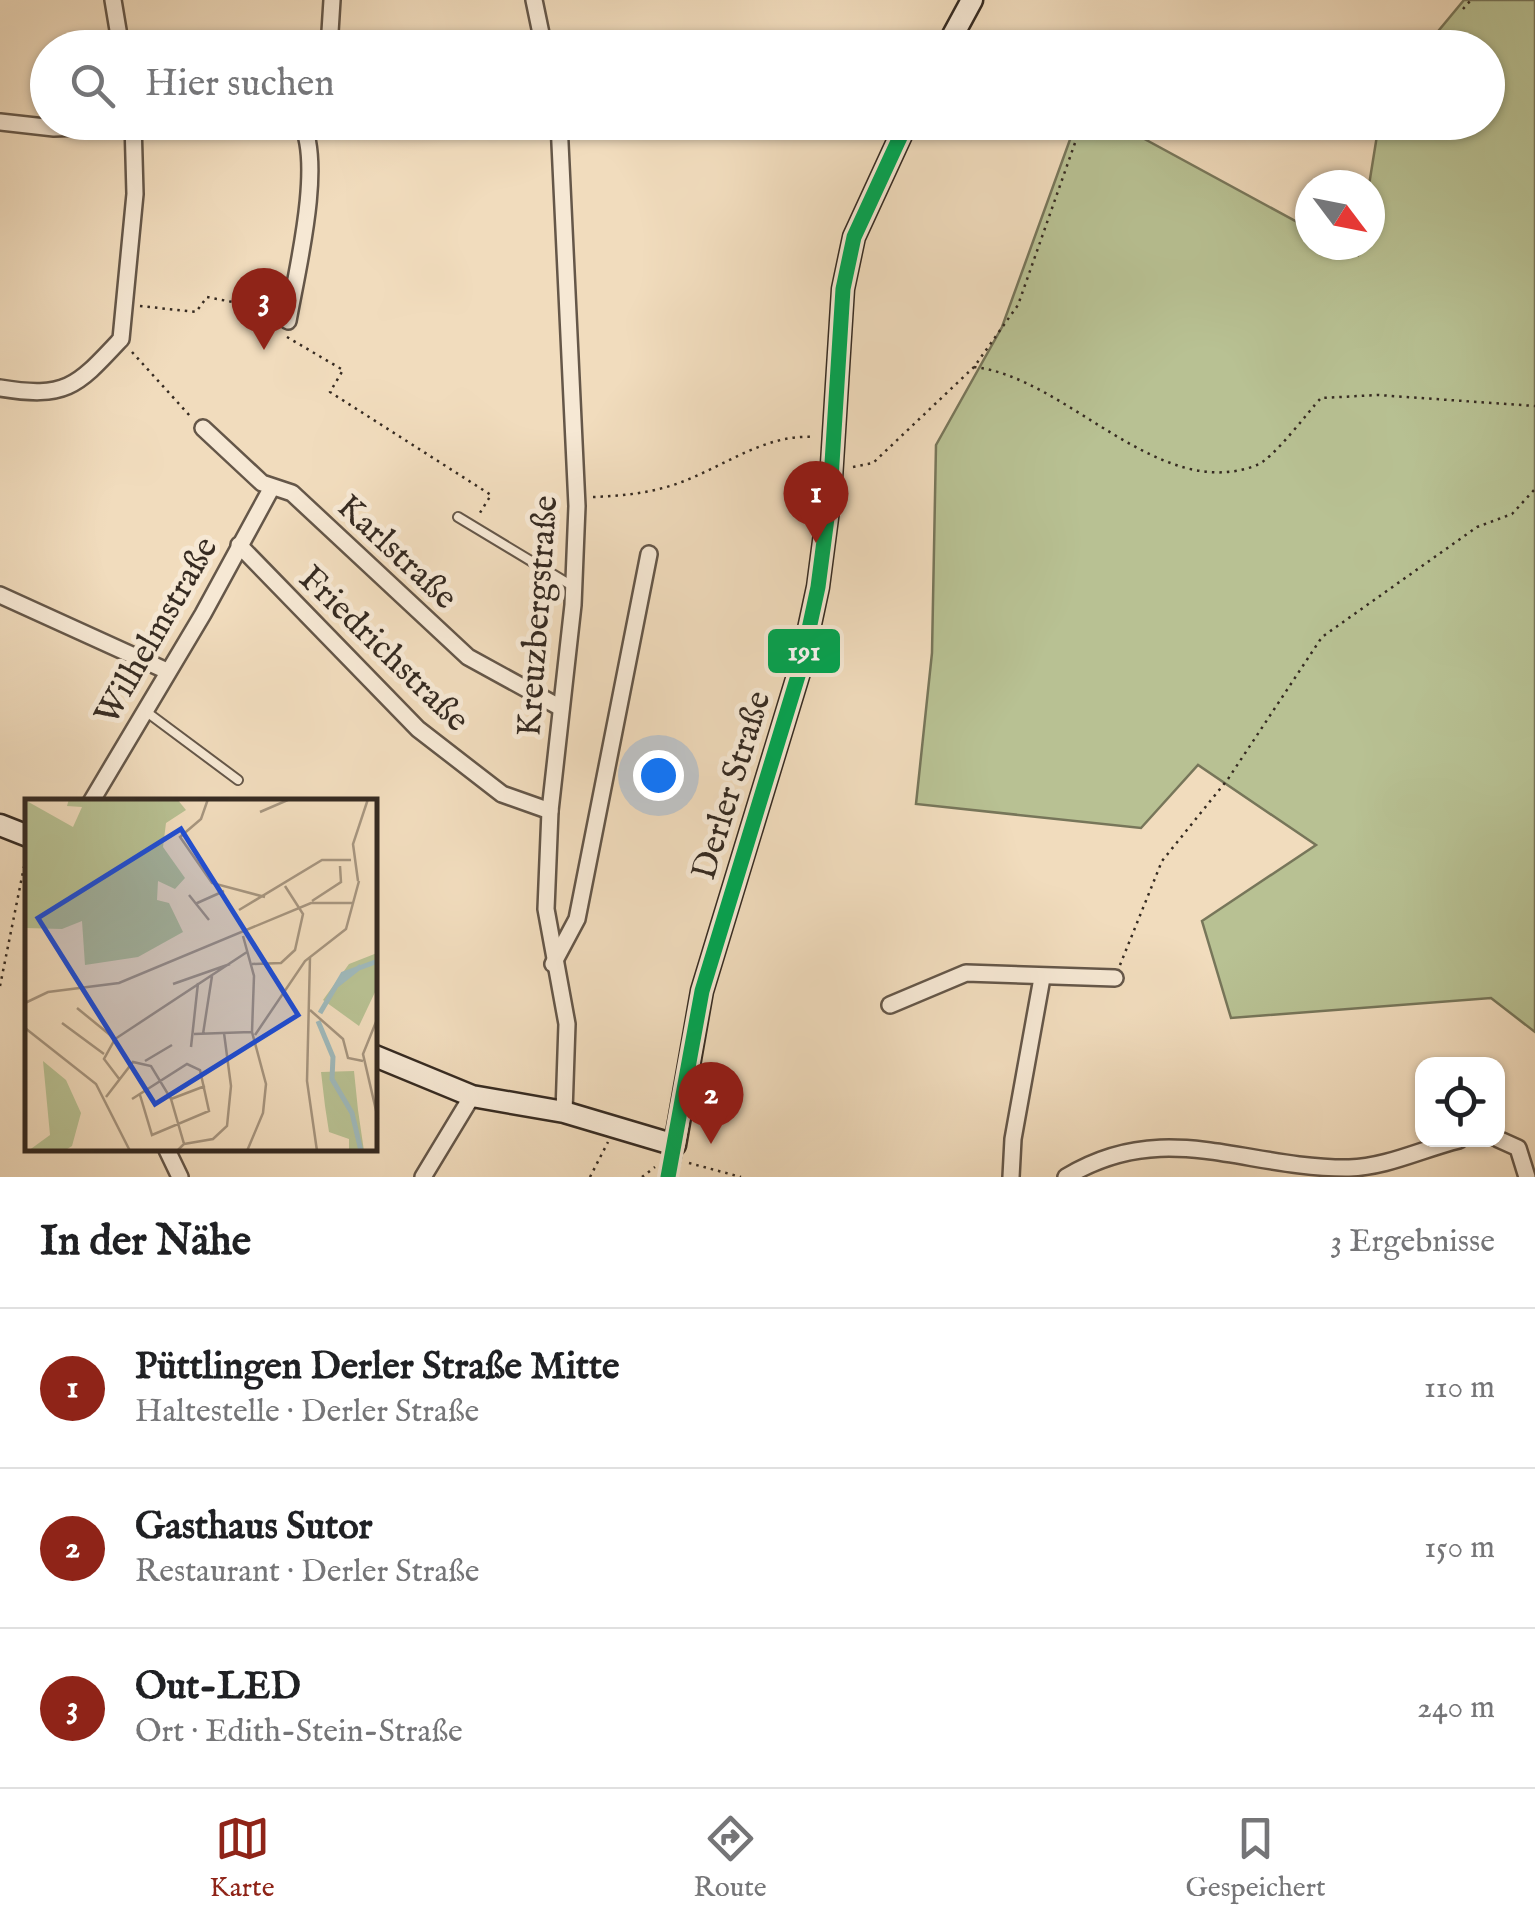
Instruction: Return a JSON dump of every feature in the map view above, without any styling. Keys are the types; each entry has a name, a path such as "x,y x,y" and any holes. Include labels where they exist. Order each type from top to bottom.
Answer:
{"street":[{"path":"113,0 118,30"},
{"path":"330,30 332,0"},
{"path":"956,30 972,0"},
{"path":"538,1 542,30"},
{"path":"0,122 30,125"},
{"path":"0,388 34,394 66,390 122,339 135,194 134,140"},
{"path":"288,317 309,168 307,140"},
{"name":"Kreuzbergstraße","path":"560,140 577,498 574,587 550,811 546,909 567,1024 564,1112"},
{"name":"Derler Straße","path":"668,1177 702,991 801,666 818,586 832,471 844,289 854,238 899,140"},
{"name":"Karlstraße","path":"203,428 271,489 292,493 468,657 561,708"},
{"name":"Wilhelmstraße","path":"94,799 271,489"},
{"name":"Friedrichstraße","path":"239,545 418,729 502,794 550,811"},
{"path":"553,964 577,919 649,554"},
{"path":"0,595 167,671"},
{"path":"0,825 25,835"},
{"path":"890,1006 966,974 1115,978"},
{"path":"1011,1177 1042,978"},
{"path":"378,1057 472,1096 564,1112 673,1151"},
{"path":"422,1177 472,1096"},
{"path":"1505,1142 1518,1148 1527,1177"},
{"path":"1066,1177 1100,1157 1124,1150 1165,1147 1311,1167 1353,1168 1391,1162 1437,1147"},
{"path":"167,1152 180,1177"}],"lane":[{"path":"458,518 574,587"},
{"path":"144,710 238,780"}],"path":[{"path":"1462,9 1471,0"},
{"path":"832,471 873,463 974,367 1018,305 1076,140"},
{"path":"125,304 196,312 207,297 288,317 285,336 343,370 330,392 492,494 472,526"},
{"path":"122,339 203,428"},
{"path":"974,367 1004,370 1132,445 1201,474 1260,464 1321,398 1378,396 1535,406"},
{"path":"577,498 632,495 677,484 787,435 834,439"},
{"path":"1115,978 1162,860 1228,779 1322,637 1477,527 1512,514 1535,489"},
{"path":"0,986 25,865"},
{"path":"590,1177 614,1127"},
{"path":"673,1151 741,1177"},
{"path":"642,1177 650,1170"}],"green space":[{"path":"1464,0 1535,0 1535,1032 1491,998 1231,1018 1202,921 1316,845 1198,765 1141,828 916,804 932,653 936,445 1002,327 1070,140 1146,140 1295,221 1295,260 1385,260 1385,170 1371,170 1376,140 1505,140 1505,30 1439,30"}],"transit line":[{"name":"191","path":"668,1177 702,991 801,666 818,587 830,495 843,289 854,237 899,140"}],"place":[{"name":"Out-LED","path":"264,350"},
{"name":"Püttlingen Derler Straße Mitte","path":"816,543"},
{"name":"Gasthaus Sutor","path":"711,1144"}]}
